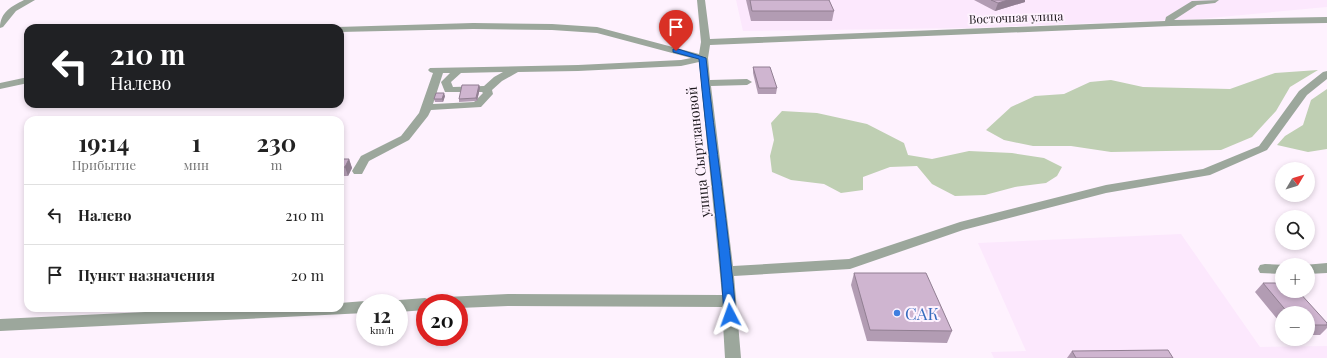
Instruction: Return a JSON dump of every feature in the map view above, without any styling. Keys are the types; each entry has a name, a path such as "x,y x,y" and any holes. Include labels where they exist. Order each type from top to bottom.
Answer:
{"street":[{"path":"0,25 13,9 31,0"},
{"name":"улица Сыртлановой","path":"701,0 706,42 703,58 705,83 727,271 733,358"},
{"path":"1171,23 1169,19 1195,2 1215,0"},
{"name":"Восточная улица","path":"706,42 1171,23 1326,22"},
{"path":"344,29 449,26 552,26 597,30 703,58"},
{"path":"358,171 365,159 405,138 424,114 436,70 518,69 682,63 703,58"},
{"path":"458,70 446,82 449,90 487,89 498,80 518,69"},
{"path":"727,271 850,264 960,226 1106,188 1206,172 1263,148 1303,93 1327,74"},
{"path":"0,86 24,81"},
{"path":"705,83 747,82"},
{"path":"426,107 477,105 488,94 487,89"},
{"path":"1315,269 1327,268"},
{"path":"1265,270 1275,269"},
{"path":"468,302 508,300 729,301"},
{"path":"344,308 356,307"},
{"path":"0,324 258,312"}],"shaded area":[{"path":"736,0 1327,0 1327,7 1199,19 970,28 743,31"},
{"path":"1181,234 1260,347 1327,346 1327,358 994,358 991,352 1026,351 978,243"}],"green space":[{"path":"1318,70 1290,87 1276,111 1252,137 1221,150 1111,152 1071,146 1033,146 1004,140 986,130 1011,107 1035,96 1064,94 1090,82 1111,80 1143,87 1230,89 1275,73"},
{"path":"1327,89 1327,149 1308,152 1277,145 1285,136 1303,125 1311,100"},
{"path":"782,111 817,113 867,124 904,143 908,155 932,159 969,151 1012,153 1044,158 1062,167 1057,176 1046,183 1015,187 985,195 955,196 932,184 917,166 890,167 863,177 863,190 841,193 824,184 791,180 772,172 770,156 774,140 771,123"}],"building":[{"path":"750,0 829,0 834,11 752,11"},
{"path":"991,0 1008,0 998,3"},
{"path":"753,67 770,67 777,88 759,88"},
{"path":"462,85 479,85 476,98 459,99"},
{"path":"436,93 444,93 442,99 434,99"},
{"path":"344,159 349,159 345,167"},
{"name":"САК","path":"854,273 926,273 952,331 870,330"},
{"path":"1263,283 1275,283 1275,297"},
{"path":"1276,298 1304,298 1312,306 1282,306"},
{"path":"1315,310 1327,323 1327,325 1315,325"},
{"path":"1168,350 1173,358 1076,358 1072,351"}],"place":[{"name":"САК","path":"897,313"}],"route":[{"path":"676,51 703,58 727,271 730,315"}]}
